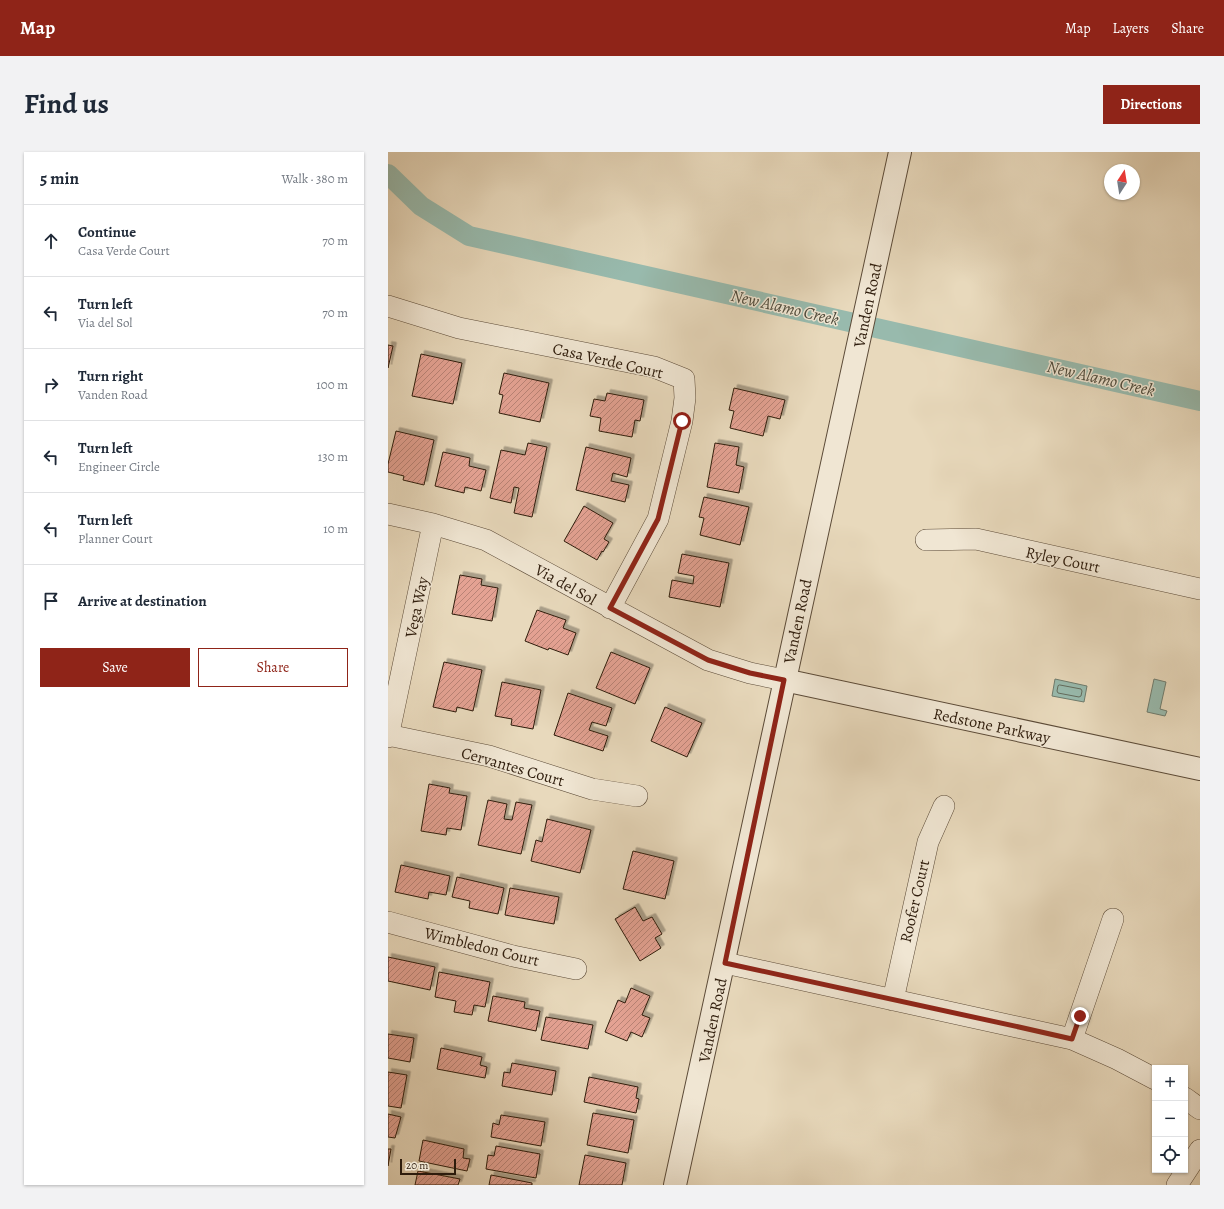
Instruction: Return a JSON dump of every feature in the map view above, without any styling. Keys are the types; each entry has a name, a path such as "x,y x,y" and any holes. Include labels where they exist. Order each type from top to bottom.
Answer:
{"street":[{"name":"Vanden Road","path":"676,1185 725,963 784,680 900,152"},
{"name":"Casa Verde Court","path":"388,306 459,328 654,367 684,379 685,398 682,421 658,519 610,608"},
{"name":"Via del Sol","path":"388,514 433,524 486,540 708,660 750,673 784,680"},
{"name":"Vega Way","path":"388,735 433,524"},
{"name":"Ryley Court","path":"926,540 976,540 1200,589"},
{"name":"Redstone Parkway","path":"784,680 1200,769"},
{"name":"Cervantes Court","path":"388,735 490,756 592,788 637,796"},
{"name":"Roofer Court","path":"893,1000 928,842 944,806"},
{"path":"1072,1039 1113,918"},
{"name":"Wimbledon Court","path":"388,922 513,956 576,969"},
{"path":"725,963 1072,1039 1118,1059 1152,1077"},
{"path":"1188,1100 1200,1109"},
{"path":"1177,1185 1200,1150"}],"water":[{"path":"1055,679 1087,686 1084,702 1052,696"},
{"path":"1154,679 1166,682 1160,709 1167,711 1165,716 1147,712"}],"building":[{"path":"388,345 393,346 388,368"},
{"path":"421,354 462,363 453,404 412,396"},
{"path":"504,373 549,383 540,422 499,413 503,395 499,394"},
{"path":"734,388 785,400 780,419 768,416 763,436 730,428 734,411 729,410"},
{"path":"607,393 644,400 640,421 635,420 632,437 599,431 601,418 590,416 594,399 605,401"},
{"path":"396,431 434,440 424,485 403,480 404,476 388,472 388,464"},
{"path":"528,443 547,447 532,517 514,513 519,488 514,487 511,503 490,498 501,450 525,455"},
{"path":"715,443 739,447 736,465 744,467 739,493 707,487"},
{"path":"586,447 631,458 627,477 613,473 611,481 629,485 625,502 576,490"},
{"path":"443,452 470,458 469,466 486,470 481,491 465,487 464,493 435,486"},
{"path":"704,497 749,507 740,545 700,535 704,518 699,517"},
{"path":"584,506 613,523 604,539 609,542 597,560 564,541"},
{"path":"682,554 729,563 720,607 669,597 672,580 693,584 694,576 678,573"},
{"path":"460,575 482,579 481,585 498,588 492,621 452,614"},
{"path":"537,610 566,620 563,628 576,633 568,655 549,648 548,650 525,641"},
{"path":"611,652 650,668 635,704 596,688"},
{"path":"444,662 482,670 473,711 457,707 456,712 433,707"},
{"path":"502,682 541,690 533,729 511,725 512,719 495,716"},
{"path":"568,693 612,708 606,726 592,722 589,730 608,736 603,751 554,735"},
{"path":"665,707 702,723 687,757 651,741"},
{"path":"429,784 450,788 449,793 467,796 461,830 447,828 446,835 421,831"},
{"path":"488,800 507,804 504,819 512,820 516,802 532,805 521,854 478,845"},
{"path":"547,819 591,830 580,873 531,861 536,840 542,842"},
{"path":"633,851 674,861 665,899 623,889"},
{"path":"401,865 450,876 446,895 429,892 428,899 395,892"},
{"path":"457,877 504,888 498,914 469,908 470,901 452,897"},
{"path":"510,888 559,897 554,924 505,915"},
{"path":"635,907 643,921 652,917 662,934 655,938 661,948 640,961 615,919"},
{"path":"388,957 435,967 430,990 388,981"},
{"path":"439,972 490,982 485,1007 474,1005 472,1015 454,1012 456,1001 435,997"},
{"path":"631,988 650,996 642,1015 650,1018 642,1037 631,1032 627,1041 605,1032 618,1000 625,1003"},
{"path":"493,996 525,1002 524,1008 540,1011 536,1031 488,1021"},
{"path":"546,1017 593,1025 588,1049 541,1040"},
{"path":"388,1034 414,1038 410,1062 388,1058"},
{"path":"441,1048 482,1057 480,1065 487,1067 485,1078 437,1069"},
{"path":"512,1063 556,1071 552,1095 502,1086 504,1072 510,1073"},
{"path":"388,1072 407,1075 401,1108 388,1106"},
{"path":"589,1077 638,1087 636,1098 639,1099 636,1113 584,1102"},
{"path":"593,1113 634,1120 628,1153 587,1145"},
{"path":"388,1114 401,1117 395,1138 388,1137"},
{"path":"501,1115 545,1122 541,1146 491,1137 493,1123 499,1125"},
{"path":"423,1140 464,1149 463,1158 470,1159 467,1171 419,1161"},
{"path":"496,1146 540,1154 536,1178 486,1169 488,1155 494,1156"},
{"path":"388,1149 391,1149 388,1166"},
{"path":"585,1155 626,1163 622,1185 579,1185"},
{"path":"418,1171 460,1179 458,1185 415,1185"},
{"path":"491,1175 532,1183 532,1185 489,1185"}],"waterway":[{"name":"New Alamo Creek","path":"388,174 421,206 469,236 1200,401"}],"route":[{"path":"682,421 658,519 610,608 708,660 750,673 784,680 725,963 1072,1039 1080,1016"}]}
